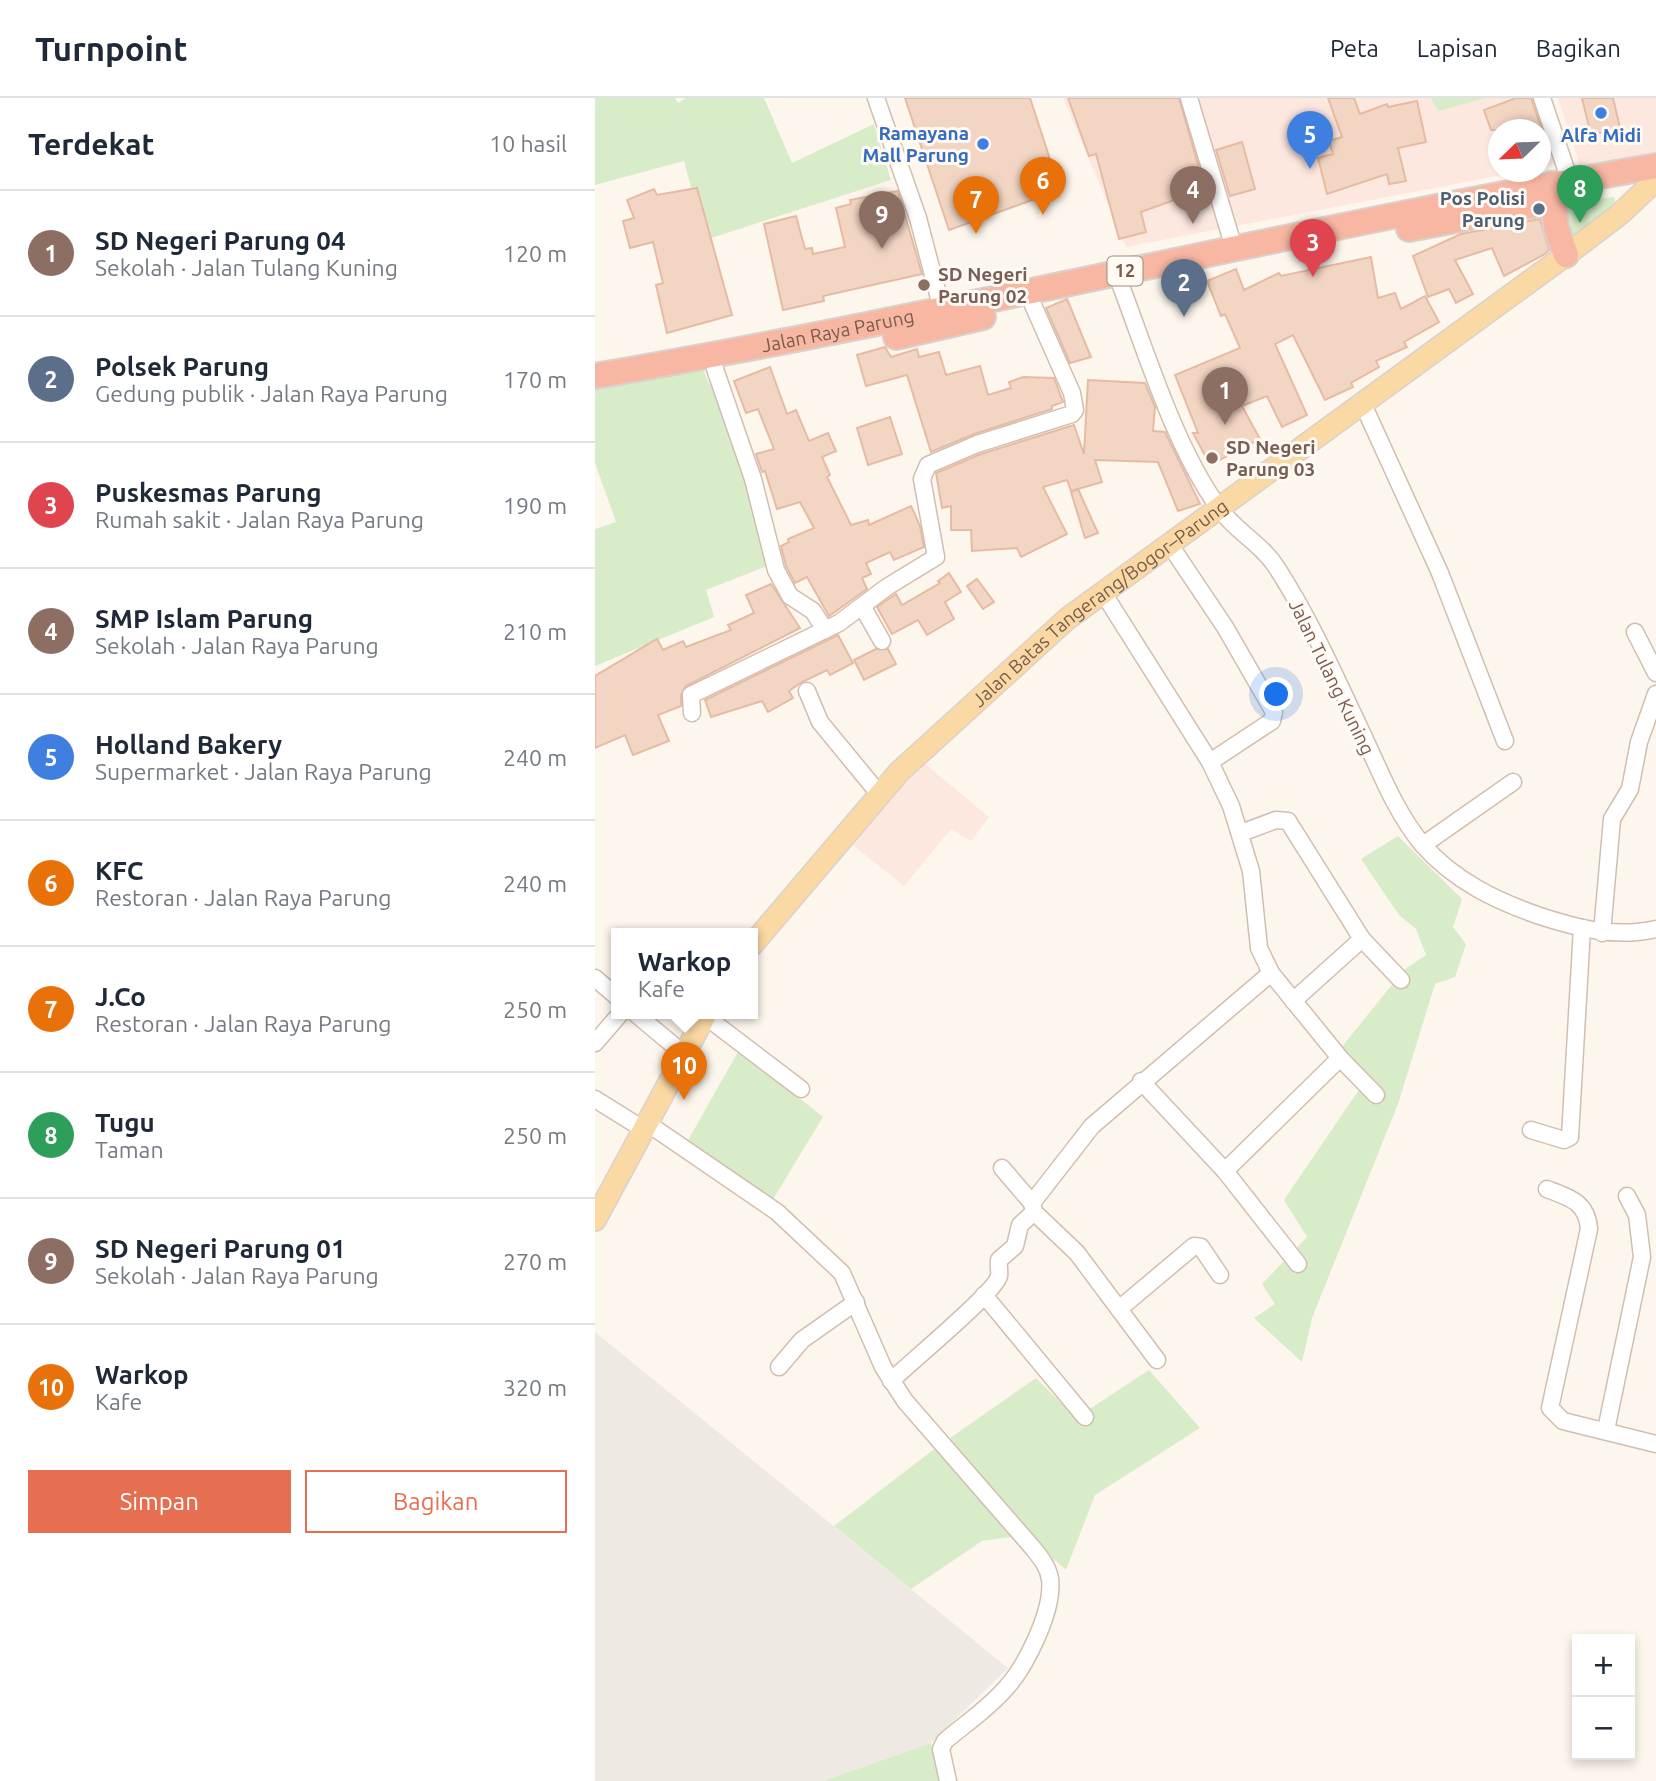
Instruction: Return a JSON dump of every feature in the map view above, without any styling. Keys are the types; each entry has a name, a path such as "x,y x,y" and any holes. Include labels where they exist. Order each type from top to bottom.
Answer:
{"highway":[{"name":"Jalan Raya Parung","path":"595,376 945,317 1033,305 1279,246 1563,190 1656,177"},
{"path":"1563,190 1556,227 1566,255"},
{"name":"Jalan Raya Parung","path":"595,390 715,369 1234,248 1279,246"}],"main road":[{"name":"Jalan Batas Tangerang/Bogor–Parung","path":"758,938 899,772 952,721 1102,591 1220,509 1362,402 1566,255 1620,214 1656,177"},
{"path":"595,1220 704,1019"}],"street":[{"path":"876,98 918,218 945,317"},
{"path":"1189,98 1234,248"},
{"path":"1542,98 1563,190"},
{"name":"Jalan Tulang Kuning","path":"1121,286 1189,458 1220,509 1263,550 1277,568 1333,674 1399,810 1423,845 1468,884 1489,897 1602,933 1634,934 1656,929"},
{"path":"692,713 691,695 825,630 936,557 922,479 928,464 977,444 1065,417 1075,410 1072,393 1033,305"},
{"path":"715,369 753,479 776,570 790,596 813,611 825,630"},
{"path":"1362,402 1440,573 1505,741"},
{"path":"1170,545 1206,595 1274,712 1272,721 1210,762"},
{"path":"1102,591 1210,762 1241,833 1251,871 1259,947 1271,973 1340,1058 1376,1096"},
{"path":"862,606 882,641"},
{"path":"1635,632 1656,673"},
{"path":"807,691 815,713 827,733 880,795"},
{"path":"1602,933 1612,819 1630,789 1639,742 1656,694"},
{"path":"1423,845 1513,782"},
{"path":"1241,833 1276,820 1288,821 1362,939 1401,980"},
{"path":"1531,1130 1564,1140 1570,1137 1581,928"},
{"path":"1293,1000 1362,939"},
{"path":"891,1381 998,1279 999,1260 1015,1246 1020,1225 1092,1126 1141,1081 1271,973"},
{"path":"595,978 611,992"},
{"path":"595,1043 616,1019"},
{"path":"642,1019 685,1055"},
{"path":"711,1019 801,1089"},
{"path":"1225,1171 1307,1087 1340,1058"},
{"path":"1141,1081 1225,1171 1298,1264"},
{"path":"595,1099 645,1126 786,1220 842,1273 891,1381 918,1419 1032,1547 1048,1570 1050,1581 1037,1636 1007,1687 945,1741 941,1749 948,1781"},
{"path":"1002,1168 1033,1208 1077,1253 1157,1360"},
{"path":"1547,1189 1577,1200 1583,1206 1588,1230 1550,1408 1563,1421 1656,1444"},
{"path":"1606,1430 1642,1257 1637,1216 1627,1196"},
{"path":"1119,1309 1194,1246 1201,1247 1220,1275"},
{"path":"984,1295 1085,1417"},
{"path":"779,1367 802,1340 856,1301"}],"shaded area":[{"path":"1063,98 1431,98 1438,110 1486,98 1544,98 1551,119 1488,119 1488,178 1126,247"},
{"path":"1558,98 1656,98 1656,153 1581,168"},
{"path":"1551,119 1565,162 1551,165"},
{"path":"918,758 989,817 971,841 951,829 904,886 844,838"},
{"path":"595,1332 1008,1668 931,1743 823,1781 595,1781"}],"green space":[{"path":"595,98 675,98 678,103 686,98 764,98 792,163 874,124 891,180 705,240 684,161 595,185"},
{"path":"1431,98 1486,98 1438,111"},
{"path":"1614,197 1616,208 1576,237 1566,234 1562,211 1569,203"},
{"path":"701,366 736,440 772,564 706,590 714,617 595,666 595,529 616,522 595,463 595,387"},
{"path":"1398,836 1462,899 1453,927 1466,944 1455,977 1435,984 1398,1104 1312,1318 1302,1362 1254,1318 1275,1304 1262,1284 1307,1237 1284,1200 1369,1075 1340,1049 1404,970 1426,955 1416,929 1399,915 1361,859"},
{"path":"739,1050 823,1117 764,1214 682,1151"},
{"path":"1149,1370 1200,1428 1095,1495 1066,1570 1026,1535 982,1541 911,1589 834,1526 933,1450 1036,1378 1076,1418"},
{"path":"931,1743 939,1781 823,1781"}],"building":[{"name":"Ramayana Mall Parung","path":"905,98 1030,98 1060,190 949,230"},
{"path":"1068,98 1179,98 1205,189 1141,212 1146,232 1119,239 1096,154 1089,156"},
{"path":"1328,98 1354,98 1360,114 1387,104 1388,107 1417,101 1426,142 1398,148 1406,181 1389,184 1387,174 1327,194 1318,158 1333,154 1329,141 1342,137"},
{"path":"1516,98 1531,98 1538,119 1488,119 1488,121 1484,110"},
{"name":"Alfa Midi","path":"1582,98 1613,98 1620,128 1591,135"},
{"path":"1242,142 1255,189 1230,196 1216,150"},
{"path":"697,188 732,315 667,333 656,285 663,283 653,242 630,248 623,221 634,218 627,200 654,189 657,195"},
{"path":"898,191 922,274 823,296 824,301 783,310 764,224 796,216 805,249 812,248 813,254 845,247 836,208 851,204 850,200"},
{"path":"1540,219 1549,250 1545,254 1504,276 1492,248 1455,260 1473,294 1456,303 1449,289 1428,297 1413,256 1461,234"},
{"path":"1371,257 1378,298 1395,293 1401,309 1425,296 1439,322 1404,342 1407,347 1376,361 1379,367 1351,383 1353,387 1325,400 1293,335 1275,344 1307,415 1282,427 1267,396 1242,406 1260,439 1210,465 1193,433 1198,433 1175,375 1240,348 1225,314 1221,316 1207,281 1236,269 1244,290 1279,273 1281,276"},
{"path":"1067,299 1091,357 1070,363 1046,308"},
{"path":"885,347 891,357 917,349 919,357 939,352 946,375 980,366 988,395 1011,388 1009,382 1023,377 1054,378 1063,402 1052,406 1052,409 974,434 931,452 907,375 866,386 857,355"},
{"path":"770,367 787,414 796,410 809,441 828,433 836,451 822,457 830,475 827,477 851,525 868,520 869,525 911,506 920,526 924,547 894,560 890,552 866,563 871,574 862,578 867,589 829,616 807,577 795,583 786,566 781,546 789,542 788,539 814,528 800,502 777,509 765,471 762,472 756,454 774,449 758,409 746,413 734,381"},
{"path":"1088,380 1145,383 1155,407 1153,431 1165,432 1200,504 1178,511 1158,462 1095,460 1102,482 1071,491 1067,480 1043,487 1067,534 1021,557 1017,548 972,551 971,530 951,530 951,506 942,508 936,473 981,454 1074,425 1084,454"},
{"path":"890,417 902,454 868,465 857,428"},
{"path":"1078,489 1098,533 1085,538 1071,492"},
{"path":"949,573 961,592 945,602 954,619 927,635 918,620 892,634 877,607 896,594 902,605 940,583 938,581"},
{"path":"977,579 994,602 983,609 967,586"},
{"path":"771,584 800,628 686,686 681,695 681,706 658,715 669,741 633,755 625,735 595,748 595,676 657,639 663,650 683,641 686,647 731,630 728,625 754,613 746,595"},
{"path":"838,635 853,663 830,675 827,670 802,682 789,691 793,698 768,712 762,701 711,717 705,700"},
{"path":"876,649 888,649 896,664 864,680 854,660"}],"place":[{"name":"Alfa Midi","path":"1601,113"},
{"name":"Ramayana Mall Parung","path":"983,144"},
{"name":"Holland Bakery","path":"1310,169"},
{"name":"Pos Polisi Parung","path":"1539,209"},
{"name":"KFC","path":"1043,215"},
{"name":"Tugu","path":"1580,223"},
{"name":"SMP Islam Parung","path":"1193,224"},
{"name":"J.Co","path":"976,234"},
{"name":"SD Negeri Parung 01","path":"882,249"},
{"name":"Puskesmas Parung","path":"1313,277"},
{"name":"SD Negeri Parung 02","path":"924,285"},
{"name":"Polsek Parung","path":"1184,317"},
{"name":"SD Negeri Parung 04","path":"1225,425"},
{"name":"SD Negeri Parung 03","path":"1212,458"},
{"name":"Warkop","path":"684,1100"}]}
